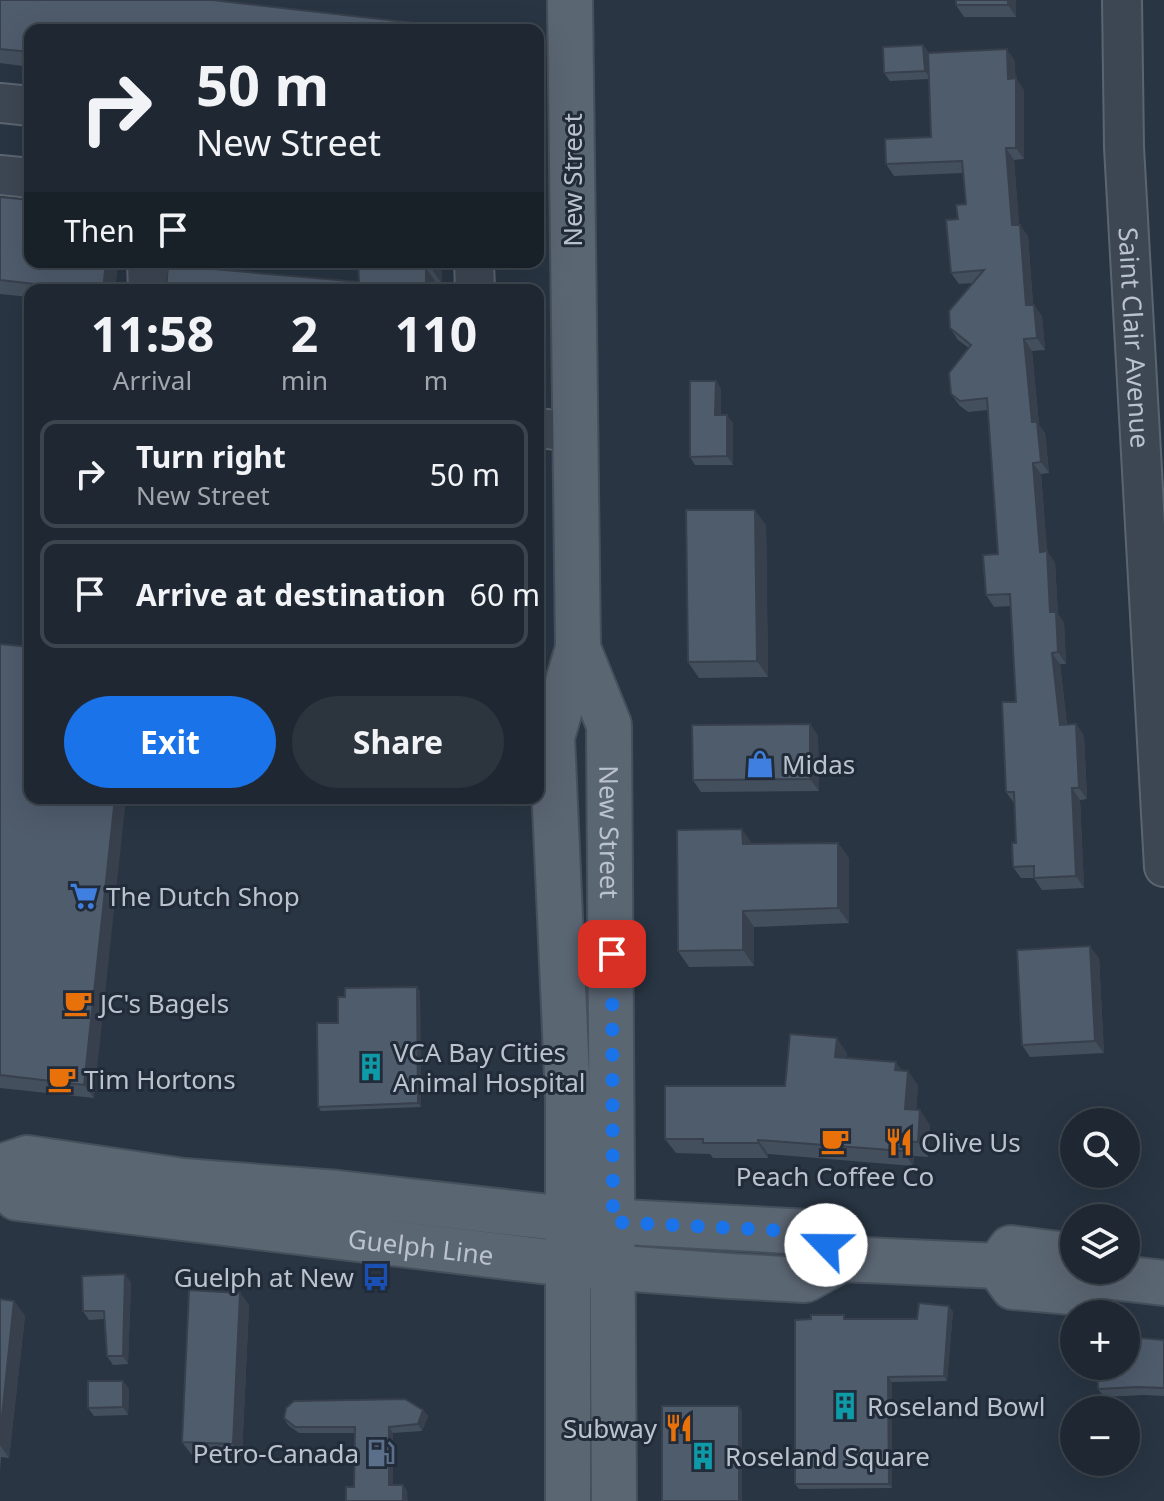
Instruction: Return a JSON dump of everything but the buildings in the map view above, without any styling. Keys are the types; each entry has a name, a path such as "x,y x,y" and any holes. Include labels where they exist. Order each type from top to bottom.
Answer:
{"main road":[{"name":"New Street","path":"570,0 556,430 578,648 609,725 614,1501"},
{"name":"New Street","path":"568,1501 568,1099 552,737 578,648"},
{"name":"Guelph Line","path":"0,1167 27,1158 183,1181 338,1193 567,1219 810,1232 842,1259 805,1280 566,1264 17,1198 0,1182"},
{"path":"842,1259 998,1266 1013,1287 1071,1292 1075,1284"},
{"path":"1140,1278 1164,1283"}],"street":[{"name":"Saint Clair Avenue","path":"1122,0 1124,147 1164,867"},
{"path":"0,103 24,105"},
{"path":"0,175 24,177"}],"place":[{"name":"Midas","path":"760,764"},
{"name":"The Dutch Shop","path":"84,896"},
{"name":"JC's Bagels","path":"78,1003"},
{"name":"VCA Bay Cities Animal Hospital","path":"371,1067"},
{"name":"Tim Hortons","path":"62,1079"},
{"name":"Peach Coffee Co","path":"835,1141"},
{"name":"Olive Us","path":"899,1142"},
{"name":"Guelph at New","path":"376,1277"},
{"name":"Roseland Bowl","path":"845,1406"},
{"name":"Subway","path":"679,1428"},
{"name":"Petro-Canada","path":"381,1453"},
{"name":"Roseland Square","path":"703,1456"}],"route":[{"path":"612,954 613,1222 810,1232 826,1245"}]}
